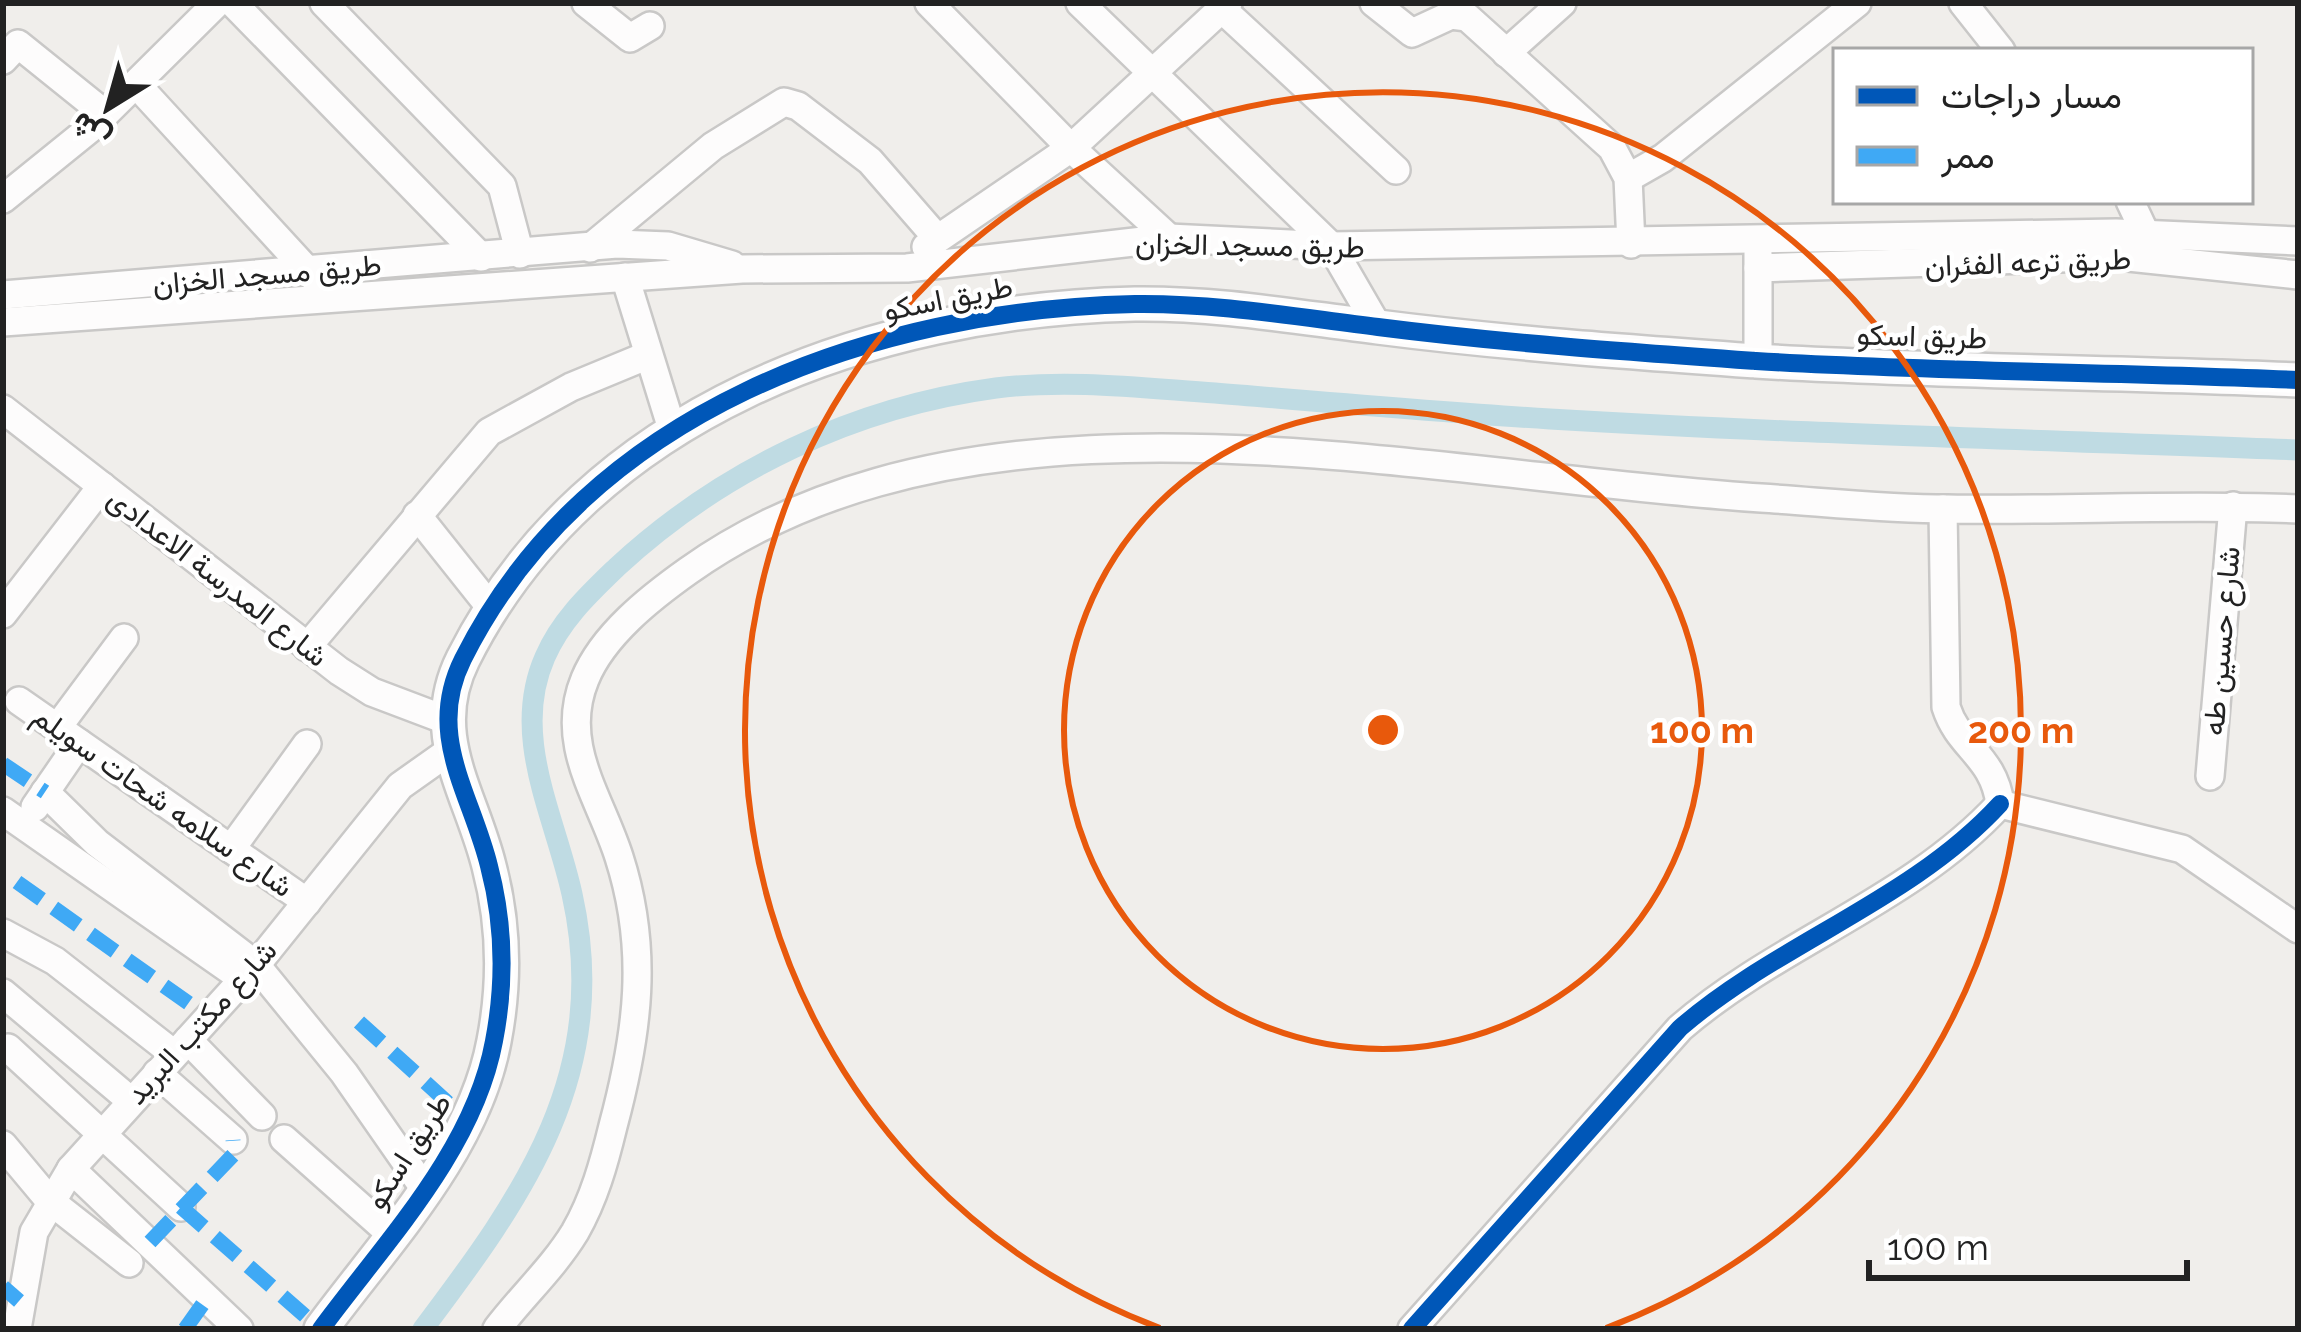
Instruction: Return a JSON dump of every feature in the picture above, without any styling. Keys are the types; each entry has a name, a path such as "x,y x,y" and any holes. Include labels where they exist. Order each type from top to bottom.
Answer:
{"street":[{"path":"3,200 137,86 217,3"},
{"path":"233,3 481,257"},
{"path":"324,3 502,186 520,254"},
{"path":"586,3 630,38 650,26"},
{"path":"929,3 1071,148 1169,238"},
{"path":"1080,3 1330,246 1378,327"},
{"path":"1375,3 1412,33 1451,15 1466,17 1595,131 1628,178 1630,244"},
{"path":"1506,53 1562,3"},
{"path":"1628,178 1664,158 1857,3"},
{"path":"1963,3 1999,48"},
{"path":"907,268 938,238 1071,148 1225,6 1396,170"},
{"path":"8,45 105,115"},
{"path":"137,86 332,297"},
{"path":"550,282 712,146 784,102 870,160 938,238"},
{"path":"2131,204 2146,235"},
{"name":"طريق ترعه الفئران","path":"1758,256 2146,235 2298,242"},
{"name":"طريق مسجد الخزان","path":"3,322 742,269 907,268 1169,238 1330,246 1630,244 1758,256"},
{"name":"طريق مسجد الخزان","path":"3,295 591,247 668,246 742,269"},
{"path":"1758,256 1758,361"},
{"name":"طريق ترعه الفئران","path":"1758,256 2119,256 2298,275"},
{"path":"625,277 672,429"},
{"name":"طريق اسكو","path":"321,1329 424,1188 468,1121 484,1082 500,996 500,930 489,866 447,736 454,677 491,608 578,502 672,429 724,399 838,354 1016,314 1198,305 1378,327 1758,361 2298,380"},
{"path":"307,647 489,432 571,387 646,356"},
{"name":"شارع المدرسة الاعدادى","path":"3,410 307,647 447,736"},
{"path":"497,1329 562,1251 589,1204 638,1016 640,959 633,903 579,757 578,703 599,653 664,587 727,543 847,488 939,465 1170,450 1364,459 1734,496 1943,509 2298,509"},
{"path":"3,614 102,487"},
{"name":"شارع حسين طه","path":"2210,776 2233,506"},
{"path":"1943,509 1946,707 1960,733 1988,763 2000,804"},
{"path":"417,515 491,608"},
{"path":"124,638 68,735 45,792 12,818 249,972"},
{"name":"شارع سلامه شحات سويلم","path":"19,701 307,902"},
{"name":"شارع مكتب البريد","path":"17,1329 26,1257 49,1200 70,1169 249,972 400,786 447,736"},
{"path":"231,849 307,744"},
{"path":"45,792 249,972 344,1073 424,1188"},
{"path":"2000,804 2182,849 2298,929"},
{"path":"1412,1329 1680,1028 1720,995 1894,889 2000,804"},
{"path":"3,933 55,961 173,1056 262,1116"},
{"path":"3,993 130,1100"},
{"path":"8,1048 181,1207"},
{"path":"173,1056 233,1140"},
{"path":"284,1139 391,1234"},
{"path":"3,1144 49,1200 129,1263"},
{"path":"70,1169 239,1329"}],"waterway":[{"path":"423,1329 525,1180 569,1075 580,1019 581,959 572,894 534,746 535,687 545,657 576,608 658,532 701,501 793,448 841,427 943,397 1023,385 1078,384 1643,424 2298,450"}],"marked path":[{"path":"3,764 45,792"},
{"path":"17,882 208,1017"},
{"path":"359,1022 468,1121"},
{"path":"150,1242 234,1154 233,1140"},
{"path":"181,1207 320,1329"},
{"path":"3,1287 19,1301"},
{"path":"185,1329 207,1298"}],"cycle path":[{"path":"321,1329 447,1157 468,1120 494,1041 501,976 498,909 450,739 452,687 463,659 517,573 583,500 661,439 746,391 839,354 936,327 1035,311 1135,304 1226,308 1472,338 1756,361 2298,380"},
{"path":"1412,1329 1680,1028 1759,971 1926,868 2000,804"}]}
